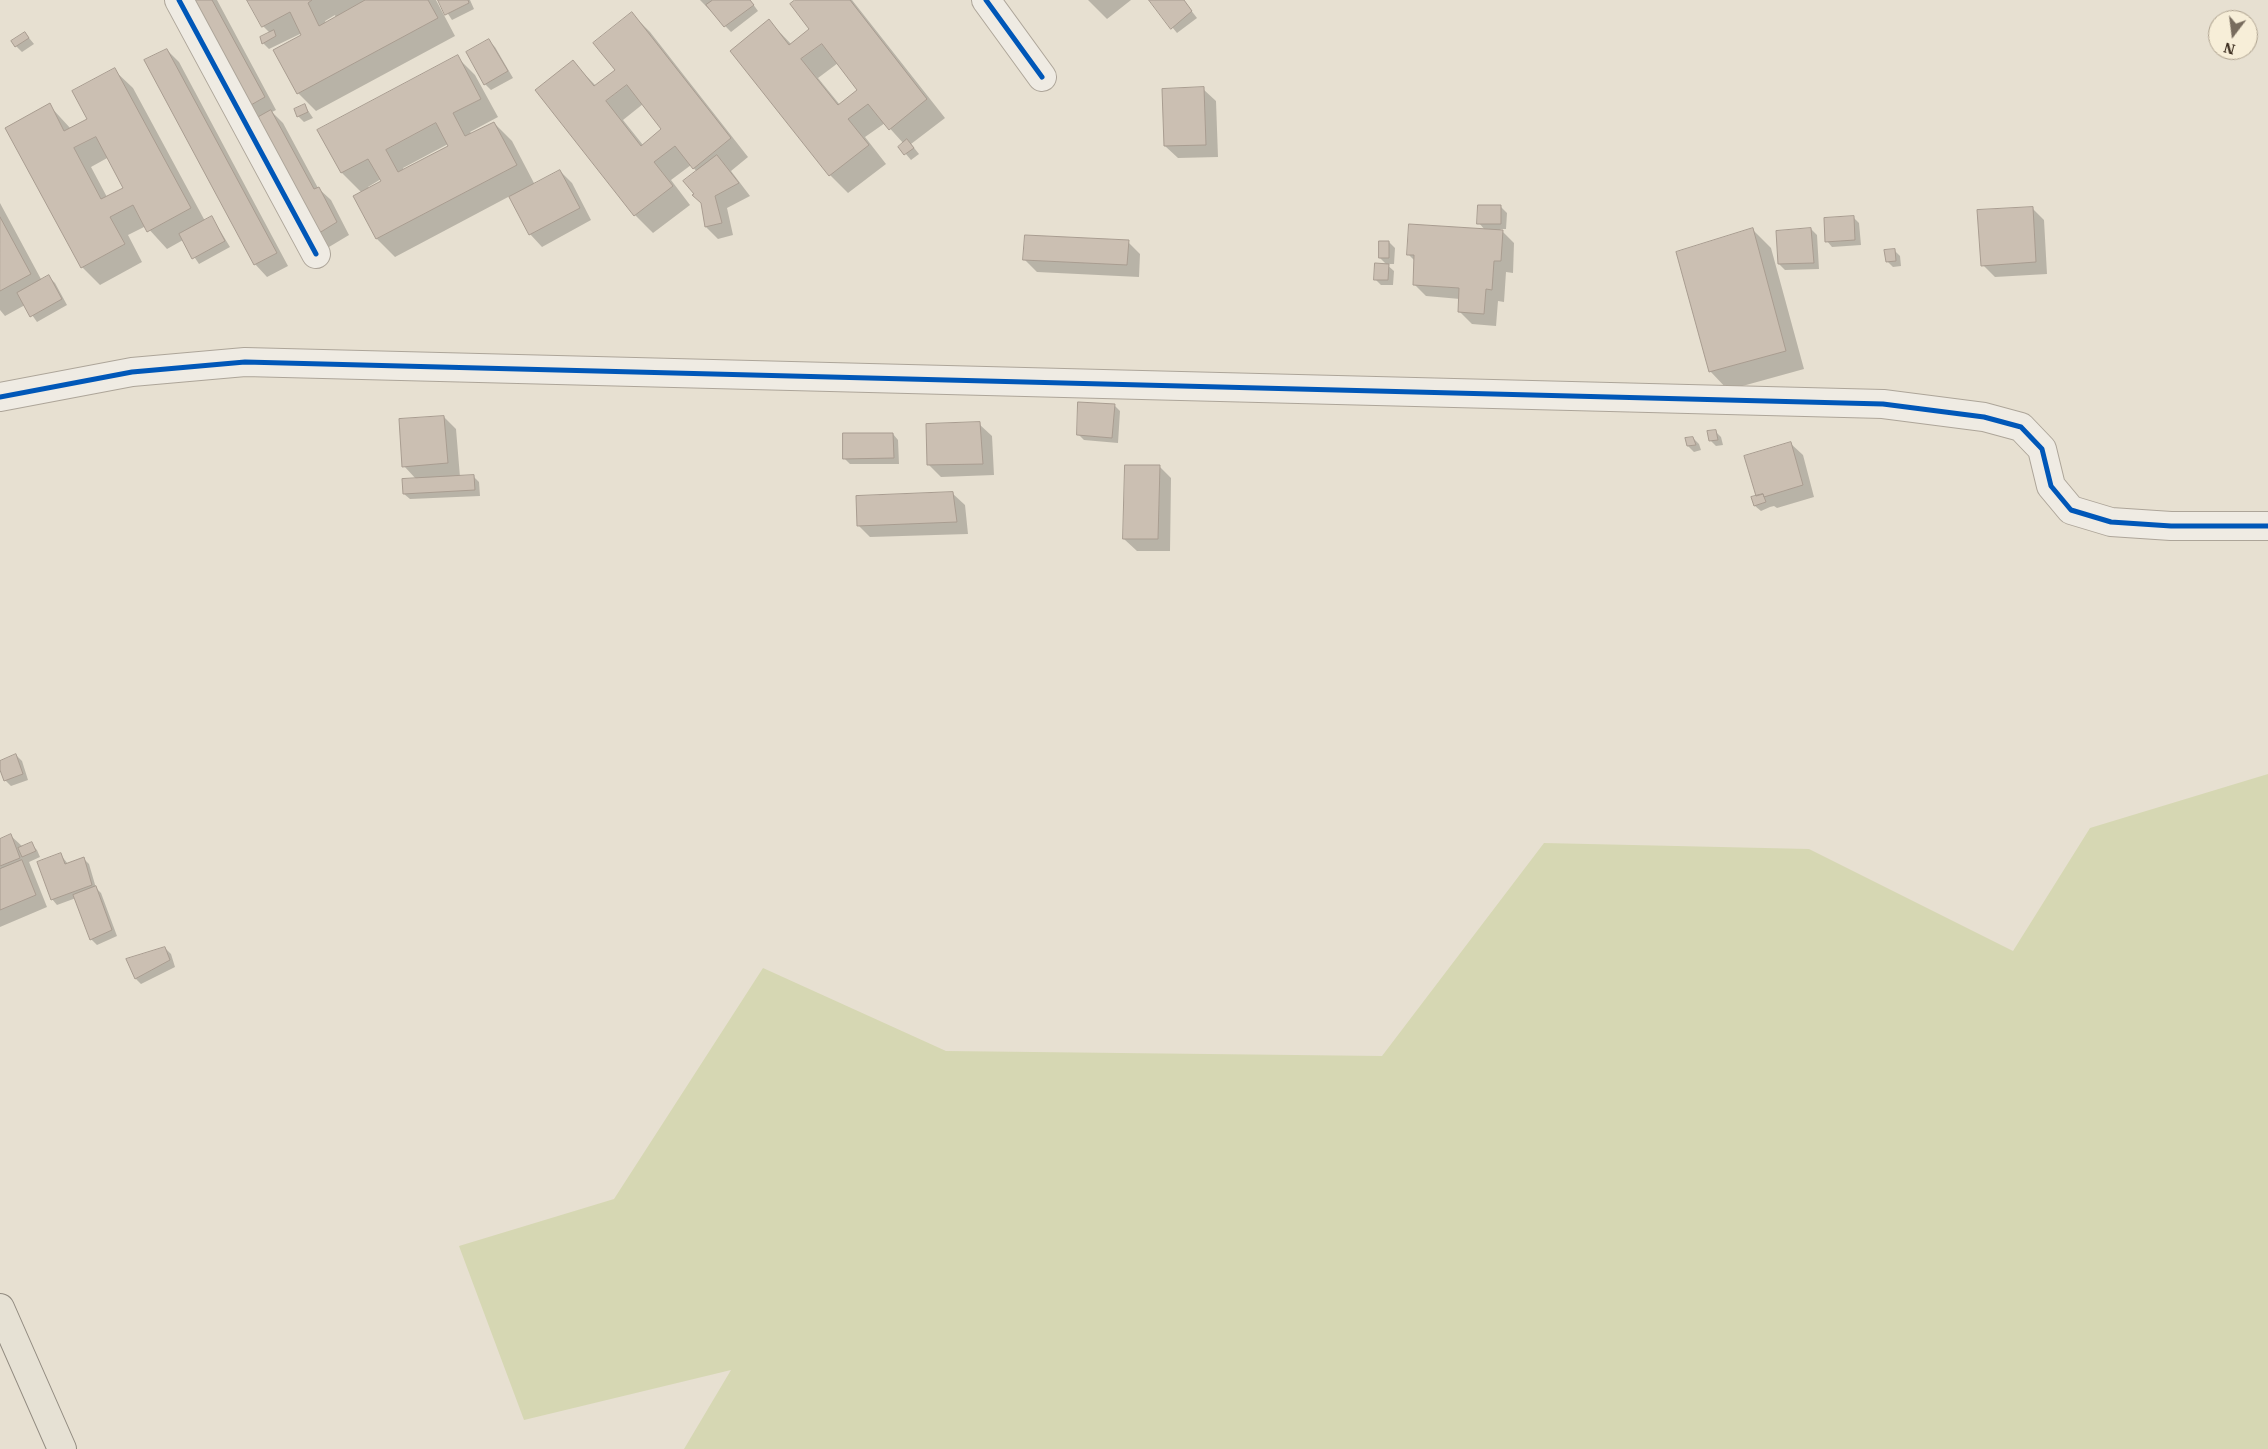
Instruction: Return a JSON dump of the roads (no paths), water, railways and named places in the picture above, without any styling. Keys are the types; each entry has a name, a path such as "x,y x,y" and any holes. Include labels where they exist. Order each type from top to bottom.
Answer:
{"main road":[{"path":"0,1308 62,1449"}],"street":[{"path":"179,0 316,254"},
{"path":"986,0 1042,77"},
{"path":"0,397 132,372 245,362 1883,404 1984,417 2021,427 2042,449 2050,486 2071,510 2111,522 2268,526"}]}
